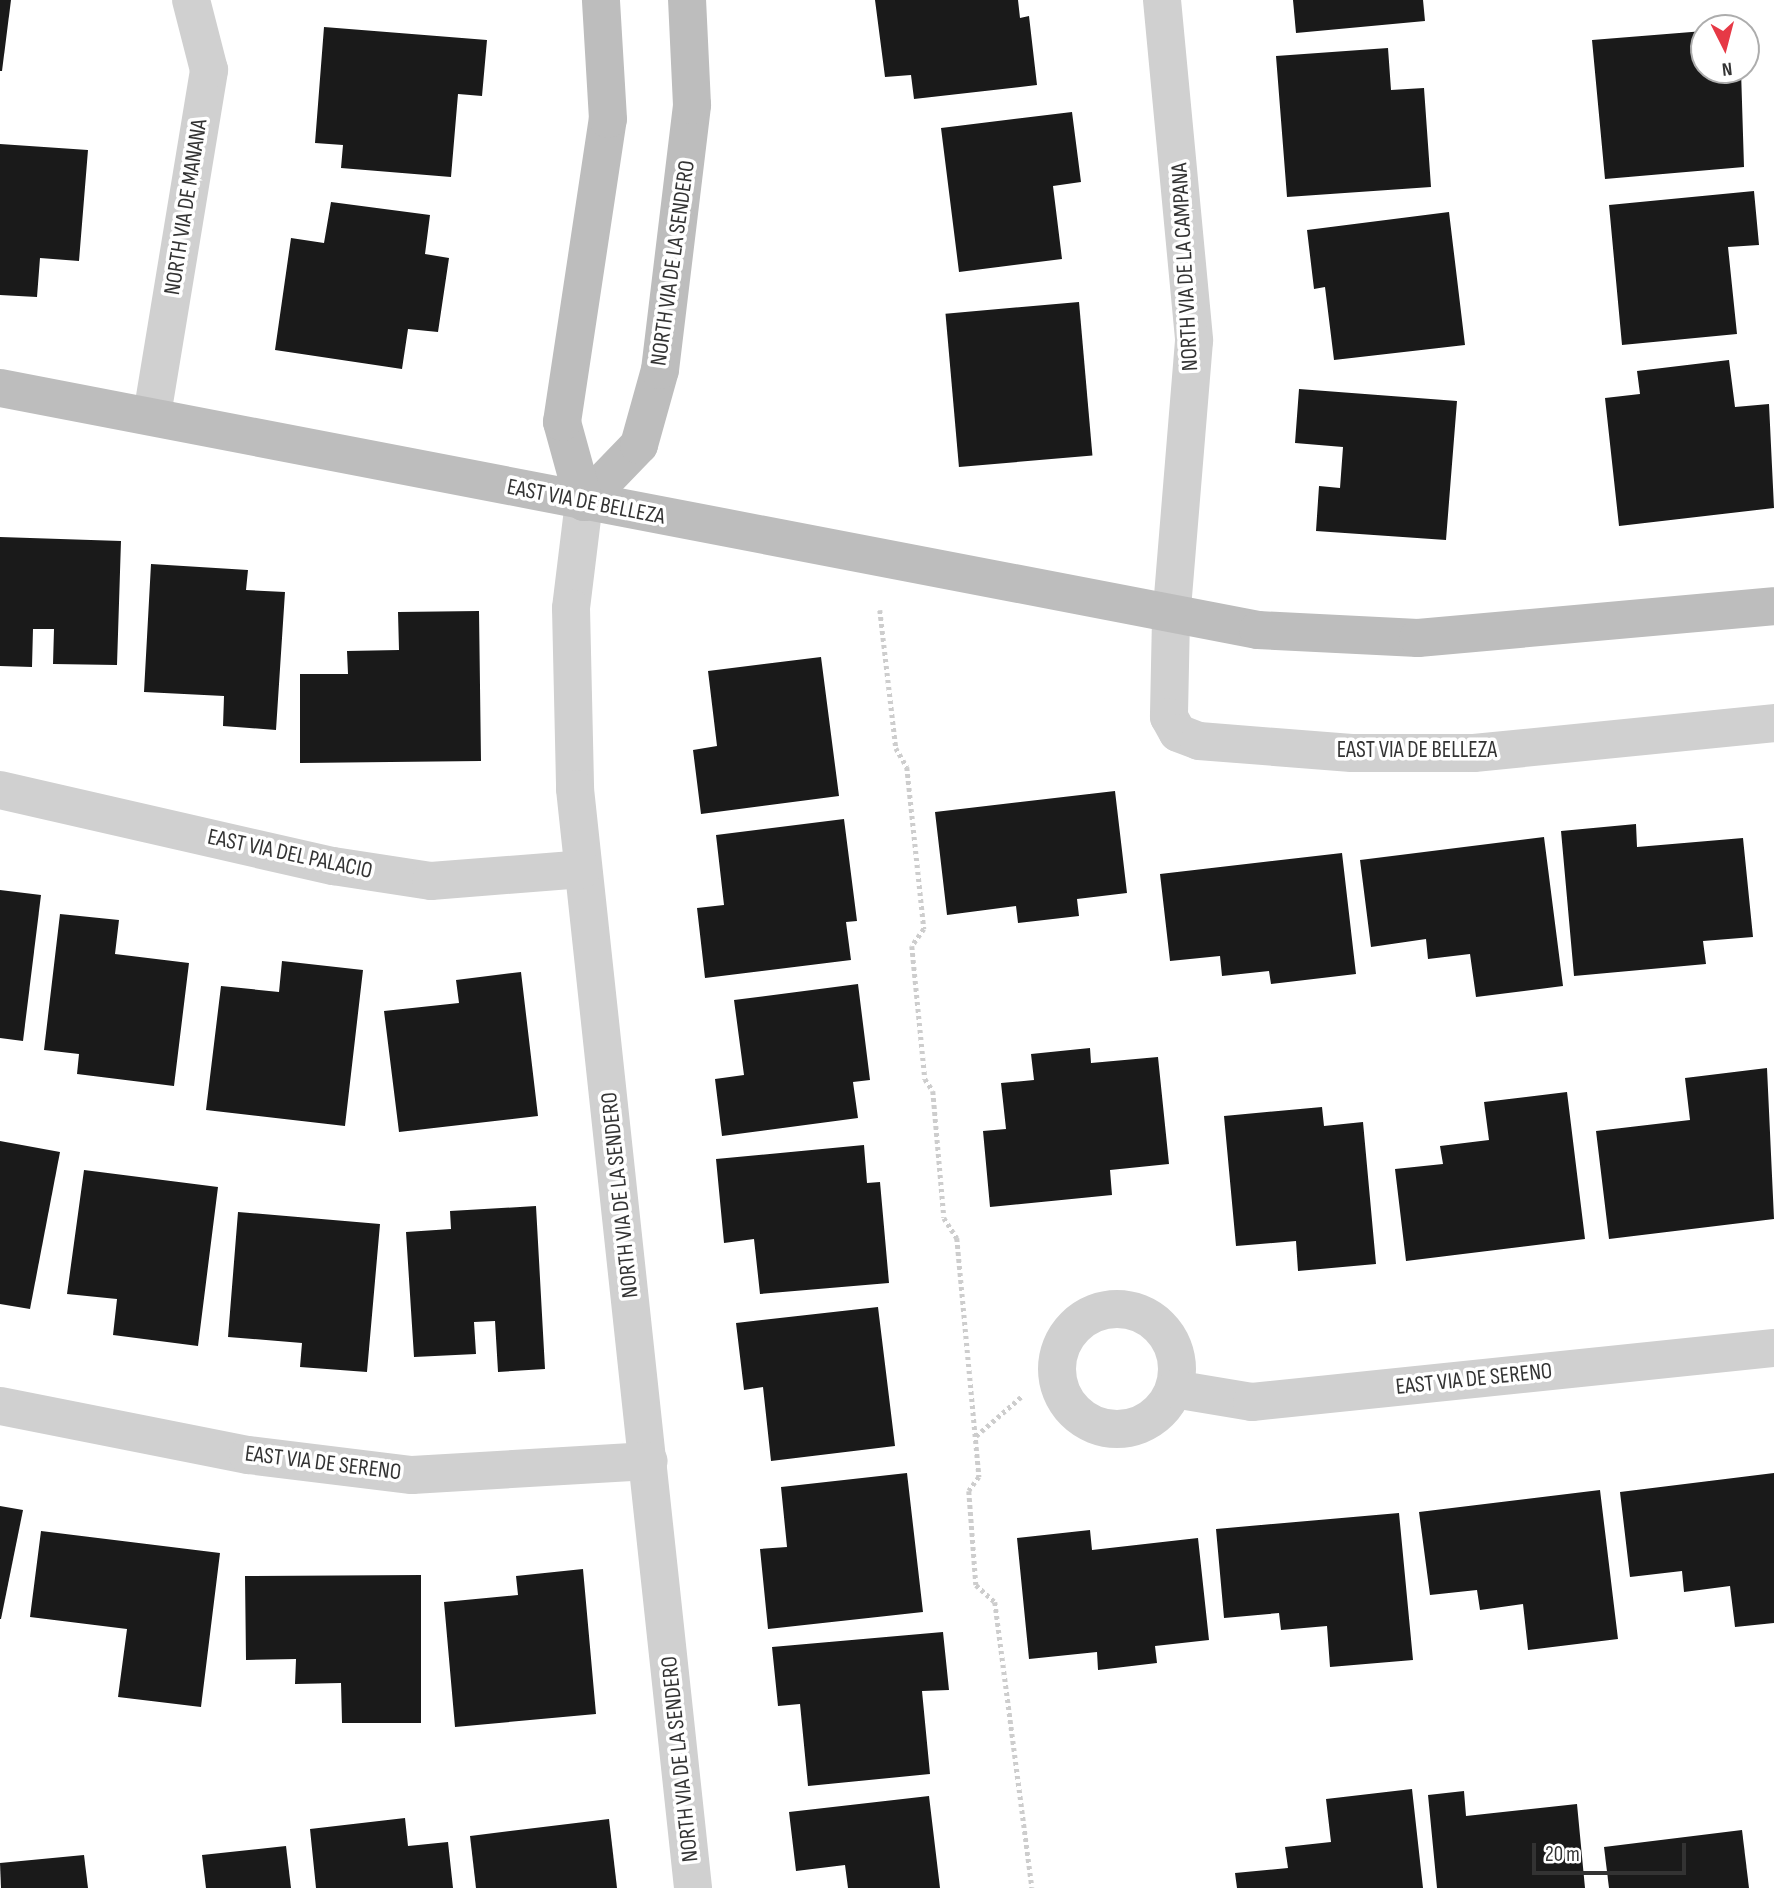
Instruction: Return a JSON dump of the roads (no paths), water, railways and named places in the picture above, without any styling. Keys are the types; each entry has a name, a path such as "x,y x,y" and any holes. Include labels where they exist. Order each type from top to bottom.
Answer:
{"street":[{"name":"NORTH VIA DE MANANA","path":"152,415 209,70 191,0"},
{"name":"NORTH VIA DE LA SENDERO","path":"601,0 608,118 562,422 584,502 570,608 569,701 583,869 693,1888"},
{"name":"NORTH VIA DE LA SENDERO","path":"584,502 639,445 660,370 692,104 687,0"},
{"name":"NORTH VIA DE LA CAMPANA","path":"1162,0 1194,341 1171,618"},
{"name":"EAST VIA DE BELLEZA","path":"0,388 152,415 1171,618 1258,630 1418,638 1774,606"},
{"name":"EAST VIA DE BELLEZA","path":"1171,618 1169,717 1178,733 1199,741 1352,753 1474,753 1774,723"},
{"name":"EAST VIA DEL PALACIO","path":"0,790 333,866 431,881 583,869"},
{"name":"EAST VIA DE SERENO","path":"1174,1389 1252,1402 1774,1348"},
{"name":"EAST VIA DE SERENO","path":"0,1406 248,1455 412,1475 649,1461"}]}
